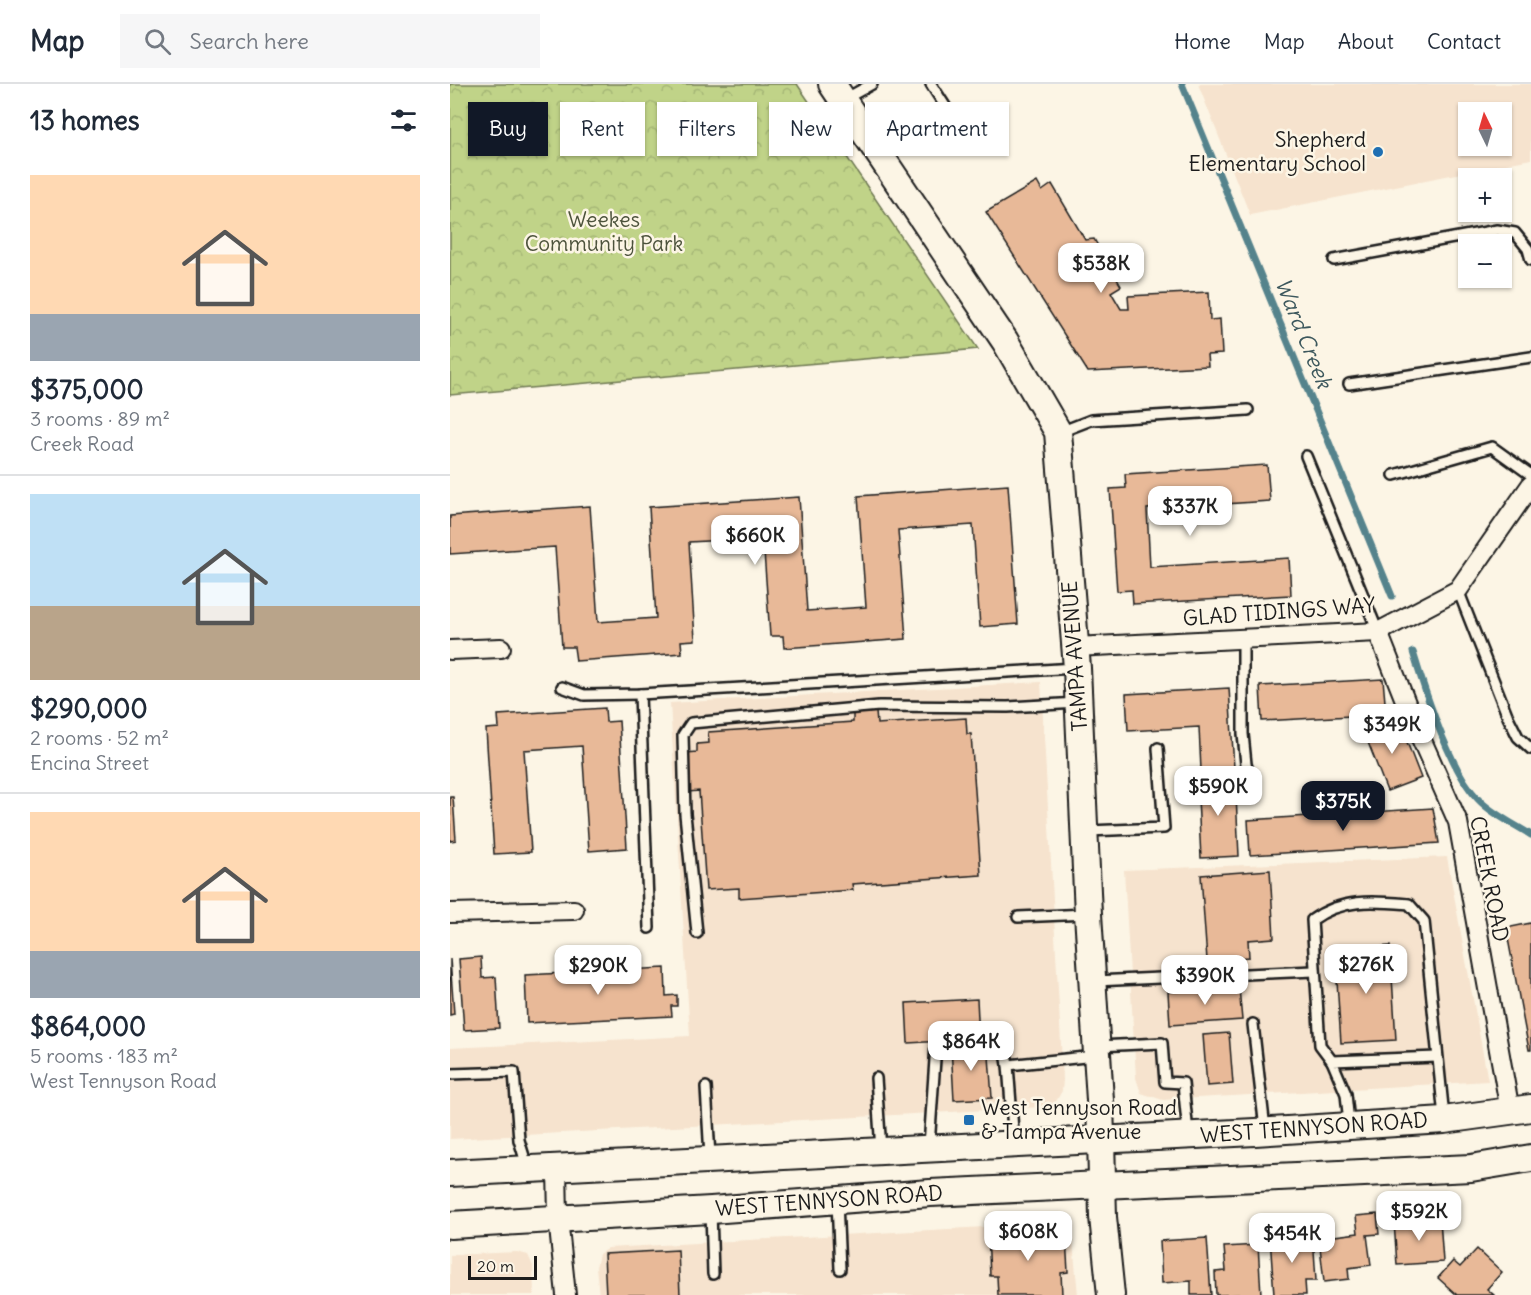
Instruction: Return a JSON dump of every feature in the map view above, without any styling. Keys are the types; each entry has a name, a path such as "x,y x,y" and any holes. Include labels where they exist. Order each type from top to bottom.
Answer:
{"main road":[{"name":"TAMPA AVENUE","path":"838,92 1005,341 1058,432 1079,703 1088,914 1098,1051 1102,1185 1111,1295"},
{"name":"WEST TENNYSON ROAD","path":"450,1173 1265,1131 1444,1120 1521,1110"},
{"name":"WEST TENNYSON ROAD","path":"450,1225 1102,1185 1470,1168 1531,1158"}],"street":[{"name":"GLAD TIDINGS WAY","path":"1076,657 1243,638 1378,632 1458,590 1531,485"},
{"name":"CREEK ROAD","path":"1378,632 1412,718 1458,822 1521,1110"},
{"path":"450,650 501,648"},
{"path":"450,913 574,910"},
{"path":"557,1168 558,1218 566,1295"}],"lane":[{"path":"838,92 872,84"},
{"path":"931,84 942,102"},
{"path":"1334,260 1497,230 1515,233 1528,249 1531,260"},
{"path":"1349,384 1531,357"},
{"path":"1058,432 1090,420 1248,410"},
{"path":"1394,476 1492,447 1531,475"},
{"path":"1306,456 1378,632"},
{"path":"1458,590 1508,717 1518,737 1531,748"},
{"path":"1243,638 1243,734 1246,764 1256,796"},
{"path":"562,687 584,695 640,694 1076,657"},
{"path":"640,694 649,928"},
{"path":"697,933 685,814 683,735 691,723 879,706 1008,707 1079,703"},
{"path":"1085,831 1164,828 1158,748"},
{"path":"1350,1125 1346,1094 1332,1060 1320,1045 1312,920 1329,907 1371,901 1410,904 1424,921 1444,1120"},
{"path":"1018,917 1088,914"},
{"path":"1094,981 1314,971"},
{"path":"1253,1024 1265,1131"},
{"path":"929,1148 928,1118 936,1045 1004,1040 1014,1143"},
{"path":"1008,1065 1162,1043 1165,1082 1183,1083 1188,1135"},
{"path":"1332,1060 1437,1058"},
{"path":"450,1074 514,1072 519,1140 528,1168"},
{"path":"876,1077 881,1150"},
{"path":"706,1087 710,1159"},
{"path":"837,1200 840,1269"},
{"path":"711,1210 713,1274"}],"shaded area":[{"name":"Shepherd Elementary School","path":"1198,84 1531,84 1531,159 1486,168 1458,168 1458,174 1250,215"},
{"path":"1041,682 1063,1080 1062,1091 1055,1103 1043,1107 450,1139 450,1048 690,1036 670,703"},
{"path":"1447,857 1488,1081 1163,1100 1141,1093 1136,1078 1124,870"},
{"path":"1065,1224 1072,1232 1078,1295 599,1295 596,1267 599,1254 608,1248"},
{"path":"517,1252 528,1255 533,1266 534,1295 450,1295 450,1255"}],"green space":[{"name":"Weekes Community Park","path":"450,84 797,84 809,102 769,102 769,156 846,156 978,349 450,395"}],"building":[{"path":"1037,182 1042,191 1052,184 1085,240 1094,239 1121,286 1111,292 1121,309 1129,309 1128,296 1209,292 1210,320 1220,319 1222,354 1207,355 1208,366 1088,372 986,212"},
{"path":"1267,465 1270,501 1147,509 1150,567 1289,558 1291,595 1133,604 1132,590 1117,591 1110,489 1126,488 1125,474"},
{"path":"1008,485 1018,624 980,627 973,525 898,530 906,639 784,648 783,636 770,636 763,538 689,542 695,640 681,641 682,653 576,661 574,647 562,647 555,547 450,554 450,516 590,506 598,622 656,618 649,507 799,497 807,611 866,607 858,496"},
{"path":"1383,679 1386,714 1262,721 1260,686"},
{"path":"1229,688 1234,768 1201,770 1199,727 1128,731 1126,694"},
{"path":"605,708 606,722 619,721 627,848 589,851 582,746 524,750 531,852 494,854 486,729 499,728 498,715"},
{"path":"876,712 877,724 966,718 967,734 971,734 981,875 852,884 853,890 739,898 739,888 706,890 699,791 688,792 686,753 697,752 697,744 709,743 708,732 853,722 853,713"},
{"path":"1398,719 1421,778 1387,791 1364,732"},
{"path":"1235,776 1239,856 1201,858 1197,778"},
{"path":"450,797 453,797 456,840 450,841"},
{"path":"1433,808 1439,843 1250,855 1248,820"},
{"path":"1270,870 1274,938 1248,940 1249,957 1207,960 1201,875"},
{"path":"1531,923 1531,1050 1529,1050 1506,928"},
{"path":"1390,946 1396,1040 1341,1043 1335,950"},
{"path":"481,957 482,978 496,977 499,1028 464,1030 459,959"},
{"path":"450,959 454,1014 450,1015"},
{"path":"665,968 666,996 677,995 677,1006 671,1006 672,1016 527,1023 525,975"},
{"path":"1239,988 1242,1020 1170,1025 1168,992"},
{"path":"977,999 979,1039 908,1043 906,1003"},
{"path":"1229,1033 1233,1084 1207,1086 1203,1035"},
{"path":"988,1043 992,1098 954,1100 951,1046"},
{"path":"1377,1214 1379,1234 1367,1235 1371,1265 1348,1268 1349,1279 1324,1282 1319,1238 1358,1233 1356,1216"},
{"path":"1440,1219 1443,1262 1397,1265 1394,1222"},
{"path":"1061,1229 1061,1238 1066,1238 1068,1272 1061,1273 1062,1295 998,1295 997,1276 990,1276 988,1233"},
{"path":"1313,1235 1316,1281 1305,1281 1306,1295 1274,1295 1270,1237"},
{"path":"1207,1238 1211,1295 1191,1295 1191,1281 1162,1283 1160,1241"},
{"path":"1258,1245 1261,1294 1216,1295 1215,1272 1226,1271 1224,1247"},
{"path":"1477,1249 1502,1272 1487,1289 1494,1295 1457,1295 1438,1278 1453,1261 1460,1267"},
{"path":"678,1250 680,1295 606,1295 604,1254"}],"waterway":[{"name":"Ward Creek","path":"1182,84 1392,596"},
{"name":"Ward Creek","path":"1413,652 1448,750 1468,786 1490,809 1531,835"}],"place":[{"name":"Shepherd Elementary School","path":"1378,152"},
{"name":"West Tennyson Road & Tampa Avenue","path":"969,1120"}]}
